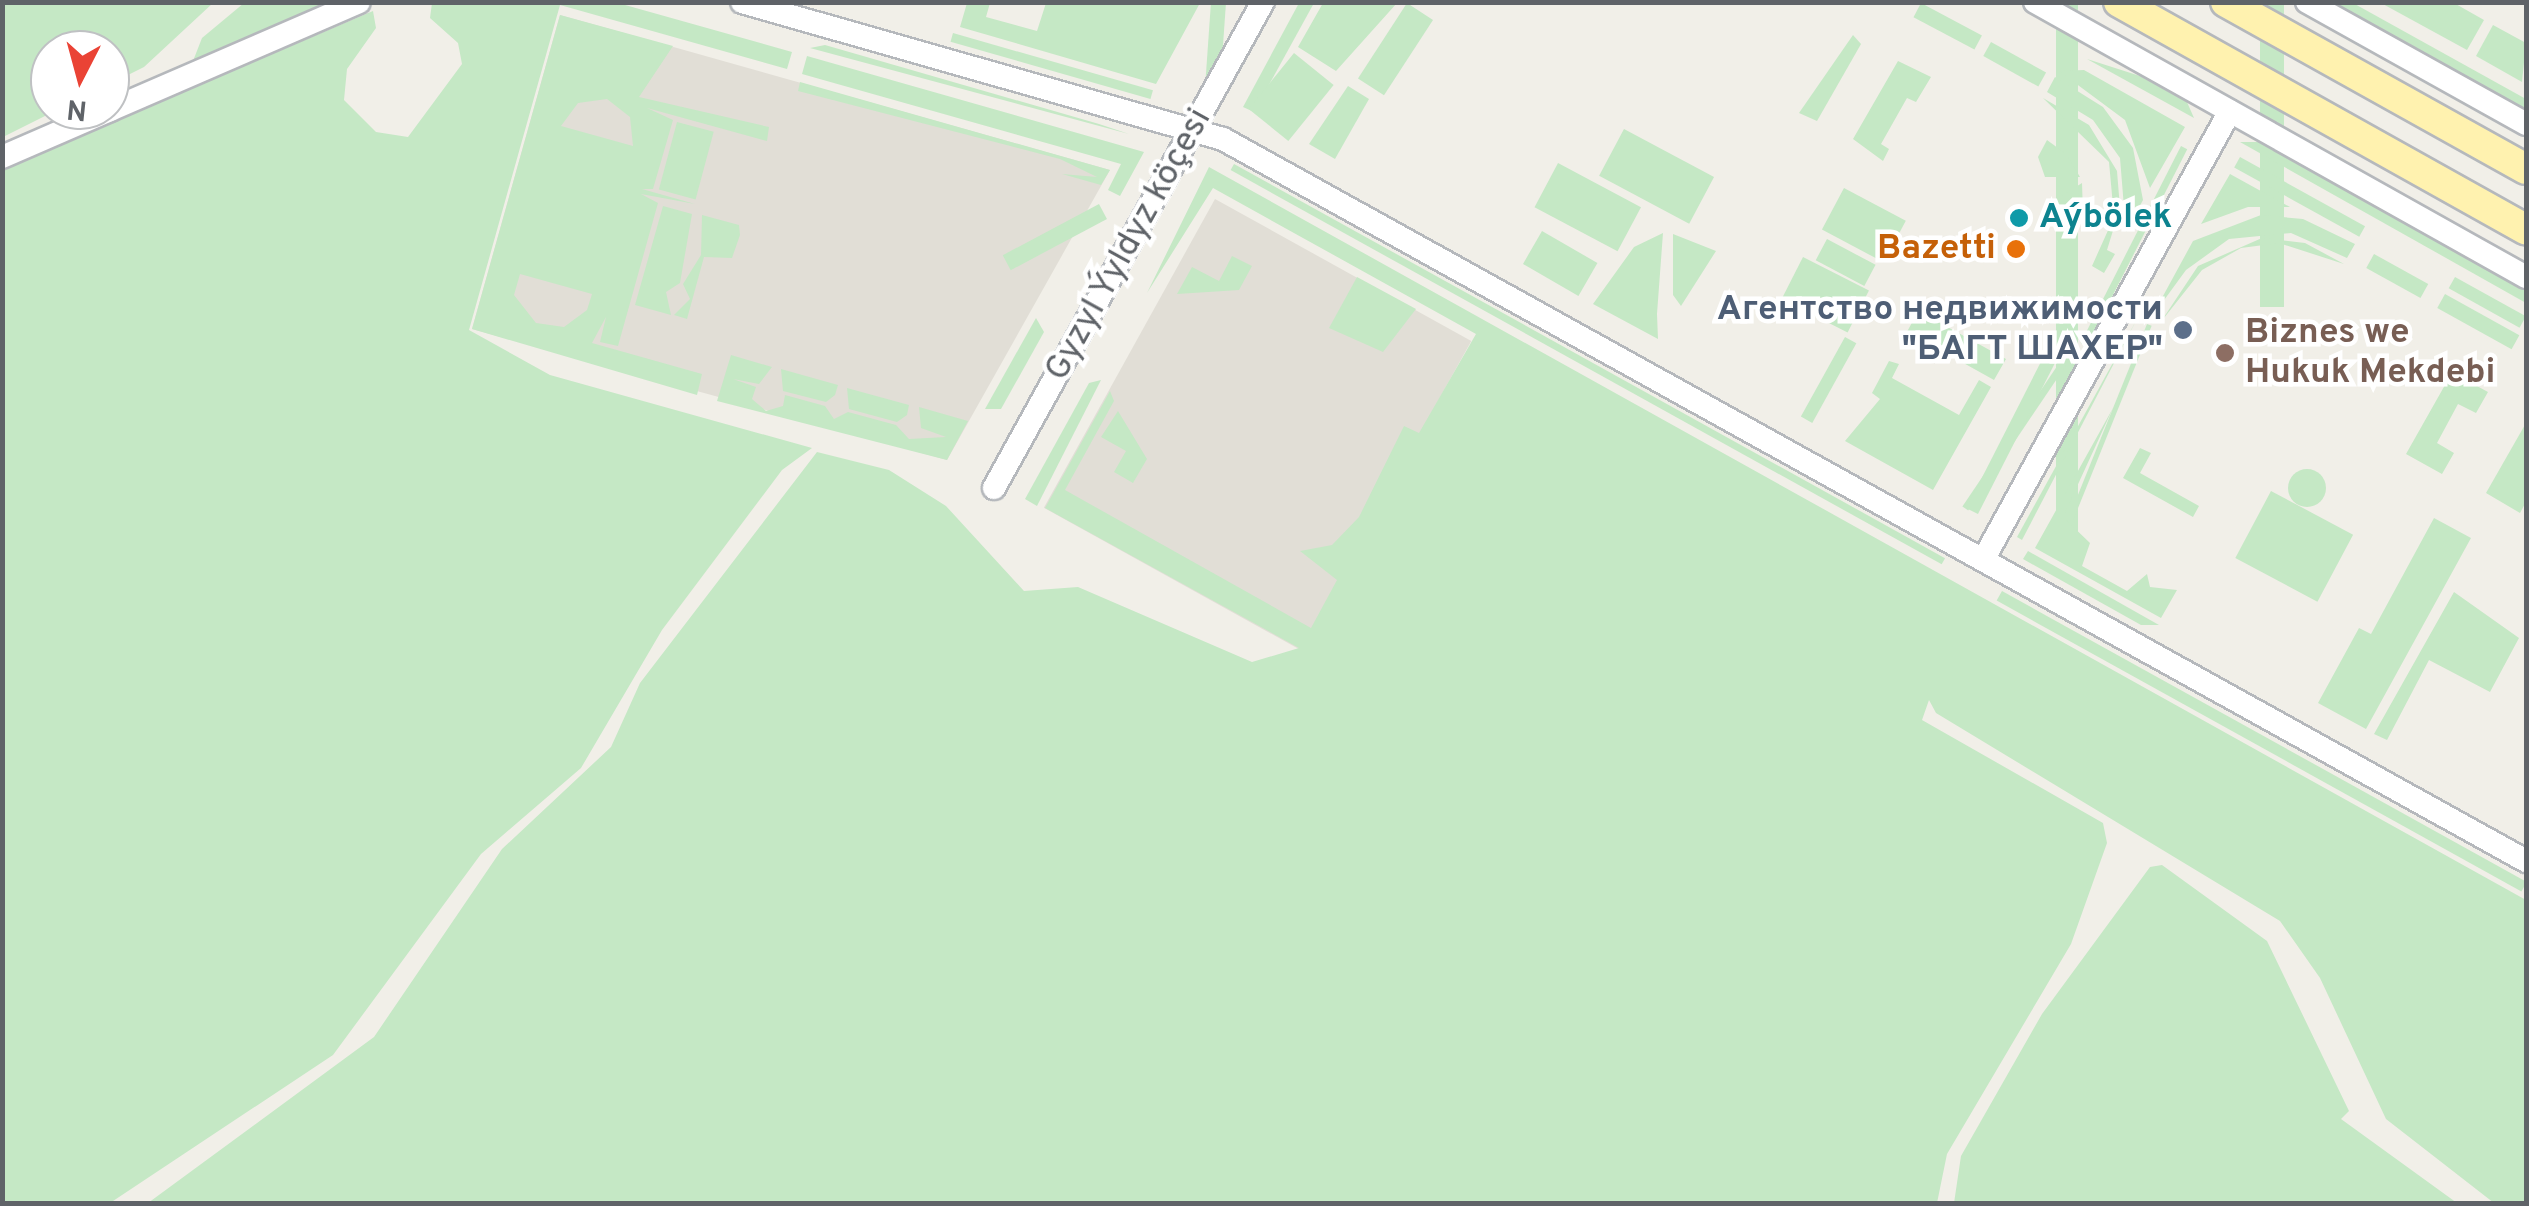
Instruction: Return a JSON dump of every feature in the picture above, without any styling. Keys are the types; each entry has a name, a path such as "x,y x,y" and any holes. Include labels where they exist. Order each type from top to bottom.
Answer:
{"main road":[{"path":"2119,2 2526,229"},
{"path":"2226,2 2526,169"}],"street":[{"path":"130,101 360,2"},
{"path":"742,2 1194,129 2526,861"},
{"name":"Gyzyl Ýyldyz köçesi","path":"994,488 1263,2"},
{"path":"2035,2 2526,278"},
{"path":"2307,2 2526,124"},
{"path":"1983,560 2230,111"},
{"path":"2,156 63,130"}],"shaded area":[{"path":"560,15 1110,170 947,460 472,329"},
{"path":"1215,199 1471,341 1300,650 1044,508"}],"green space":[{"path":"3,2 213,2 144,67 130,74 130,30 30,30 30,124 3,137"},
{"path":"1211,2 1226,3 1219,99 1204,98"},
{"path":"1323,2 1397,3 1336,71 1298,47"},
{"path":"244,3 330,3 193,61 202,38"},
{"path":"432,3 618,3 792,52 787,69 560,5 469,330 550,375 812,448 782,470 662,630 581,768 481,854 333,1055 110,1203 3,1204 3,168 93,130 130,130 130,114 373,11 376,28 347,69 344,100 376,132 408,137 462,64 458,43 430,18"},
{"path":"967,3 990,3 986,17 1037,31 1046,3 1200,3 1156,84 960,27"},
{"path":"1299,3 1314,3 1254,112 1243,107"},
{"path":"1407,3 1433,20 1384,95 1358,78"},
{"path":"1921,3 1982,35 1974,50 1913,17"},
{"path":"2056,3 2078,3 2078,541 2056,541"},
{"path":"2260,3 2284,3 2284,307 2260,307"},
{"path":"2332,3 2353,3 2526,99 2526,112"},
{"path":"2381,3 2454,3 2484,20 2467,50"},
{"path":"560,15 673,46 639,97 769,127 767,141 647,108 673,120 653,189 642,189 695,204 641,194 658,203 618,346 600,342 606,317 592,343 702,374 697,395 472,329","holes":["607,99 630,117 633,146 561,126 578,103","520,274 592,294 587,310 564,327 536,323 514,295"]},
{"path":"2493,25 2526,43 2522,82 2476,56"},
{"path":"953,33 1153,90 1150,99 951,42"},
{"path":"1853,35 1861,44 1817,121 1799,113"},
{"path":"1991,42 2046,73 2038,87 1983,56"},
{"path":"825,45 1099,124 1129,134 810,48"},
{"path":"1294,53 1334,85 1288,141 1249,109"},
{"path":"807,56 1144,152 1120,196 1108,190 1121,164 802,74"},
{"path":"2087,59 2140,76 2187,102 2194,118"},
{"path":"1898,61 1931,77 1916,102 1907,98 1881,144 1889,149 1883,161 1853,139"},
{"path":"2084,70 2185,127 2150,188 2125,120 2059,71"},
{"path":"2055,77 2103,107 2133,148 2143,200 2126,232 2120,158 2093,120 2047,92"},
{"path":"800,82 1110,170 1101,185 1062,174 1097,177 1060,159 798,91"},
{"path":"1348,86 1369,99 1335,159 1309,144"},
{"path":"2043,98 2089,125 2117,171 2120,208 2107,250 2115,254 2104,273 2092,266 2114,217 2109,162"},
{"path":"677,122 714,132 696,199 659,190"},
{"path":"1624,129 1714,177 1689,224 1599,176"},
{"path":"2047,140 2066,154 2080,177 2045,177 2038,157"},
{"path":"2240,142 2261,142 2526,290 2526,303"},
{"path":"2181,146 2187,149 2087,346 2081,343"},
{"path":"2240,157 2365,226 2359,237 2234,167"},
{"path":"1558,163 1641,207 1618,251 1535,207"},
{"path":"1234,164 1945,558 1942,564 1231,170"},
{"path":"1209,167 2526,900 2526,1203 2494,1203 2386,1119 2320,978 2280,921 1936,713 1929,700 1922,720 2103,823 2107,843 2071,944 1947,1154 1937,1203 148,1203 374,1037 502,849 611,747 640,683 817,452 889,470 946,506 1024,591 1078,587 1252,662 1299,648 1045,508 1110,391 1114,401 1065,490 1311,628 1337,580 1300,551 1332,545 1359,517 1404,426 1419,433 1476,334 1213,188 1147,293"},
{"path":"2230,174 2290,207 2248,207 2201,224"},
{"path":"2082,183 2083,215 2075,232 2059,223 2052,202"},
{"path":"1844,188 1906,221 1884,262 1822,229"},
{"path":"1099,204 1107,219 1011,270 1003,255"},
{"path":"663,206 692,214 680,283 666,292 671,315 635,305"},
{"path":"702,215 739,225 740,235 732,258 704,257 687,319 674,315 690,299 683,284 701,255"},
{"path":"2261,215 2303,219 2355,244 2347,258 2291,233 2229,239 2186,270 2151,318 2193,241"},
{"path":"1542,231 1597,263 1578,296 1523,264"},
{"path":"1663,233 1658,339 1593,304 1634,247"},
{"path":"1673,234 1716,251 1681,306 1673,295"},
{"path":"2262,238 2305,243 2344,264 2279,243 2241,248 2202,270 2160,323 2198,266"},
{"path":"1827,239 1876,265 1864,286 1816,260"},
{"path":"2374,254 2428,284 2420,298 2366,268"},
{"path":"1232,256 1252,266 1239,290 1177,294 1192,267 1219,281"},
{"path":"1803,257 1869,291 1848,332 1782,299"},
{"path":"1357,277 1416,309 1383,352 1329,328"},
{"path":"2455,277 2526,316 2520,328 2449,288"},
{"path":"2445,294 2519,335 2512,349 2437,308"},
{"path":"1923,302 1935,309 1931,318 2006,359 1994,380 1915,336 1907,348 1901,343"},
{"path":"1036,318 1044,332 1001,409 985,409"},
{"path":"2137,319 2022,540 2017,537"},
{"path":"2147,324 2152,326 2058,558 2053,556"},
{"path":"1845,337 1856,343 1812,423 1801,417"},
{"path":"2072,344 2078,348 1968,510 1962,506"},
{"path":"2049,346 2061,352 1978,514 1966,508"},
{"path":"731,355 772,367 759,384 733,379 756,387 752,399 766,411 783,406 785,395 825,406 834,419 848,412 896,425 909,439 946,437 921,428 919,407 968,421 947,460 717,401"},
{"path":"1889,361 1899,364 1892,378 1959,415 1979,380 1991,387 1933,490 1845,441 1880,399 1872,393"},
{"path":"2440,366 2488,392 2476,413 2458,404 2437,443 2454,453 2442,474 2406,454 2445,385 2433,378"},
{"path":"781,369 838,385 835,395 826,402 783,391"},
{"path":"1101,380 1037,506 1025,499 1089,383"},
{"path":"847,388 909,405 907,415 897,422 849,409"},
{"path":"2113,408 2063,517 2090,543 2082,566 2127,591 2147,574 2150,587 2177,590 2161,618 2035,548"},
{"path":"1118,411 1147,459 1133,483 1114,472 1126,451 1101,437"},
{"path":"2526,423 2526,502 2520,513 2486,493"},
{"path":"2140,448 2151,453 2140,473 2199,506 2193,517 2123,478"},
{"path":"2307,469 2320,475 2326,488 2320,501 2307,507 2294,501 2288,488 2294,475"},
{"path":"2271,491 2353,535 2317,602 2235,558"},
{"path":"2434,518 2471,538 2366,729 2318,703 2359,628 2371,634"},
{"path":"2028,551 2159,625 2141,625 2023,559"},
{"path":"2002,591 2526,881 2521,892 1997,601"},
{"path":"2454,592 2519,638 2490,692 2429,660 2387,740 2374,734"},
{"path":"2162,865 2267,941 2349,1111 2341,1119 2457,1203 1954,1203 1961,1156 2042,1014 2150,867"}],"place":[{"name":"Aýbölek","path":"2019,218"},
{"name":"Bazetti","path":"2016,249"},
{"name":"Агентство недвижимости \"БАГТ ШАХЕР\"","path":"2183,330"},
{"name":"Biznes we Hukuk Mekdebi","path":"2225,353"}]}
